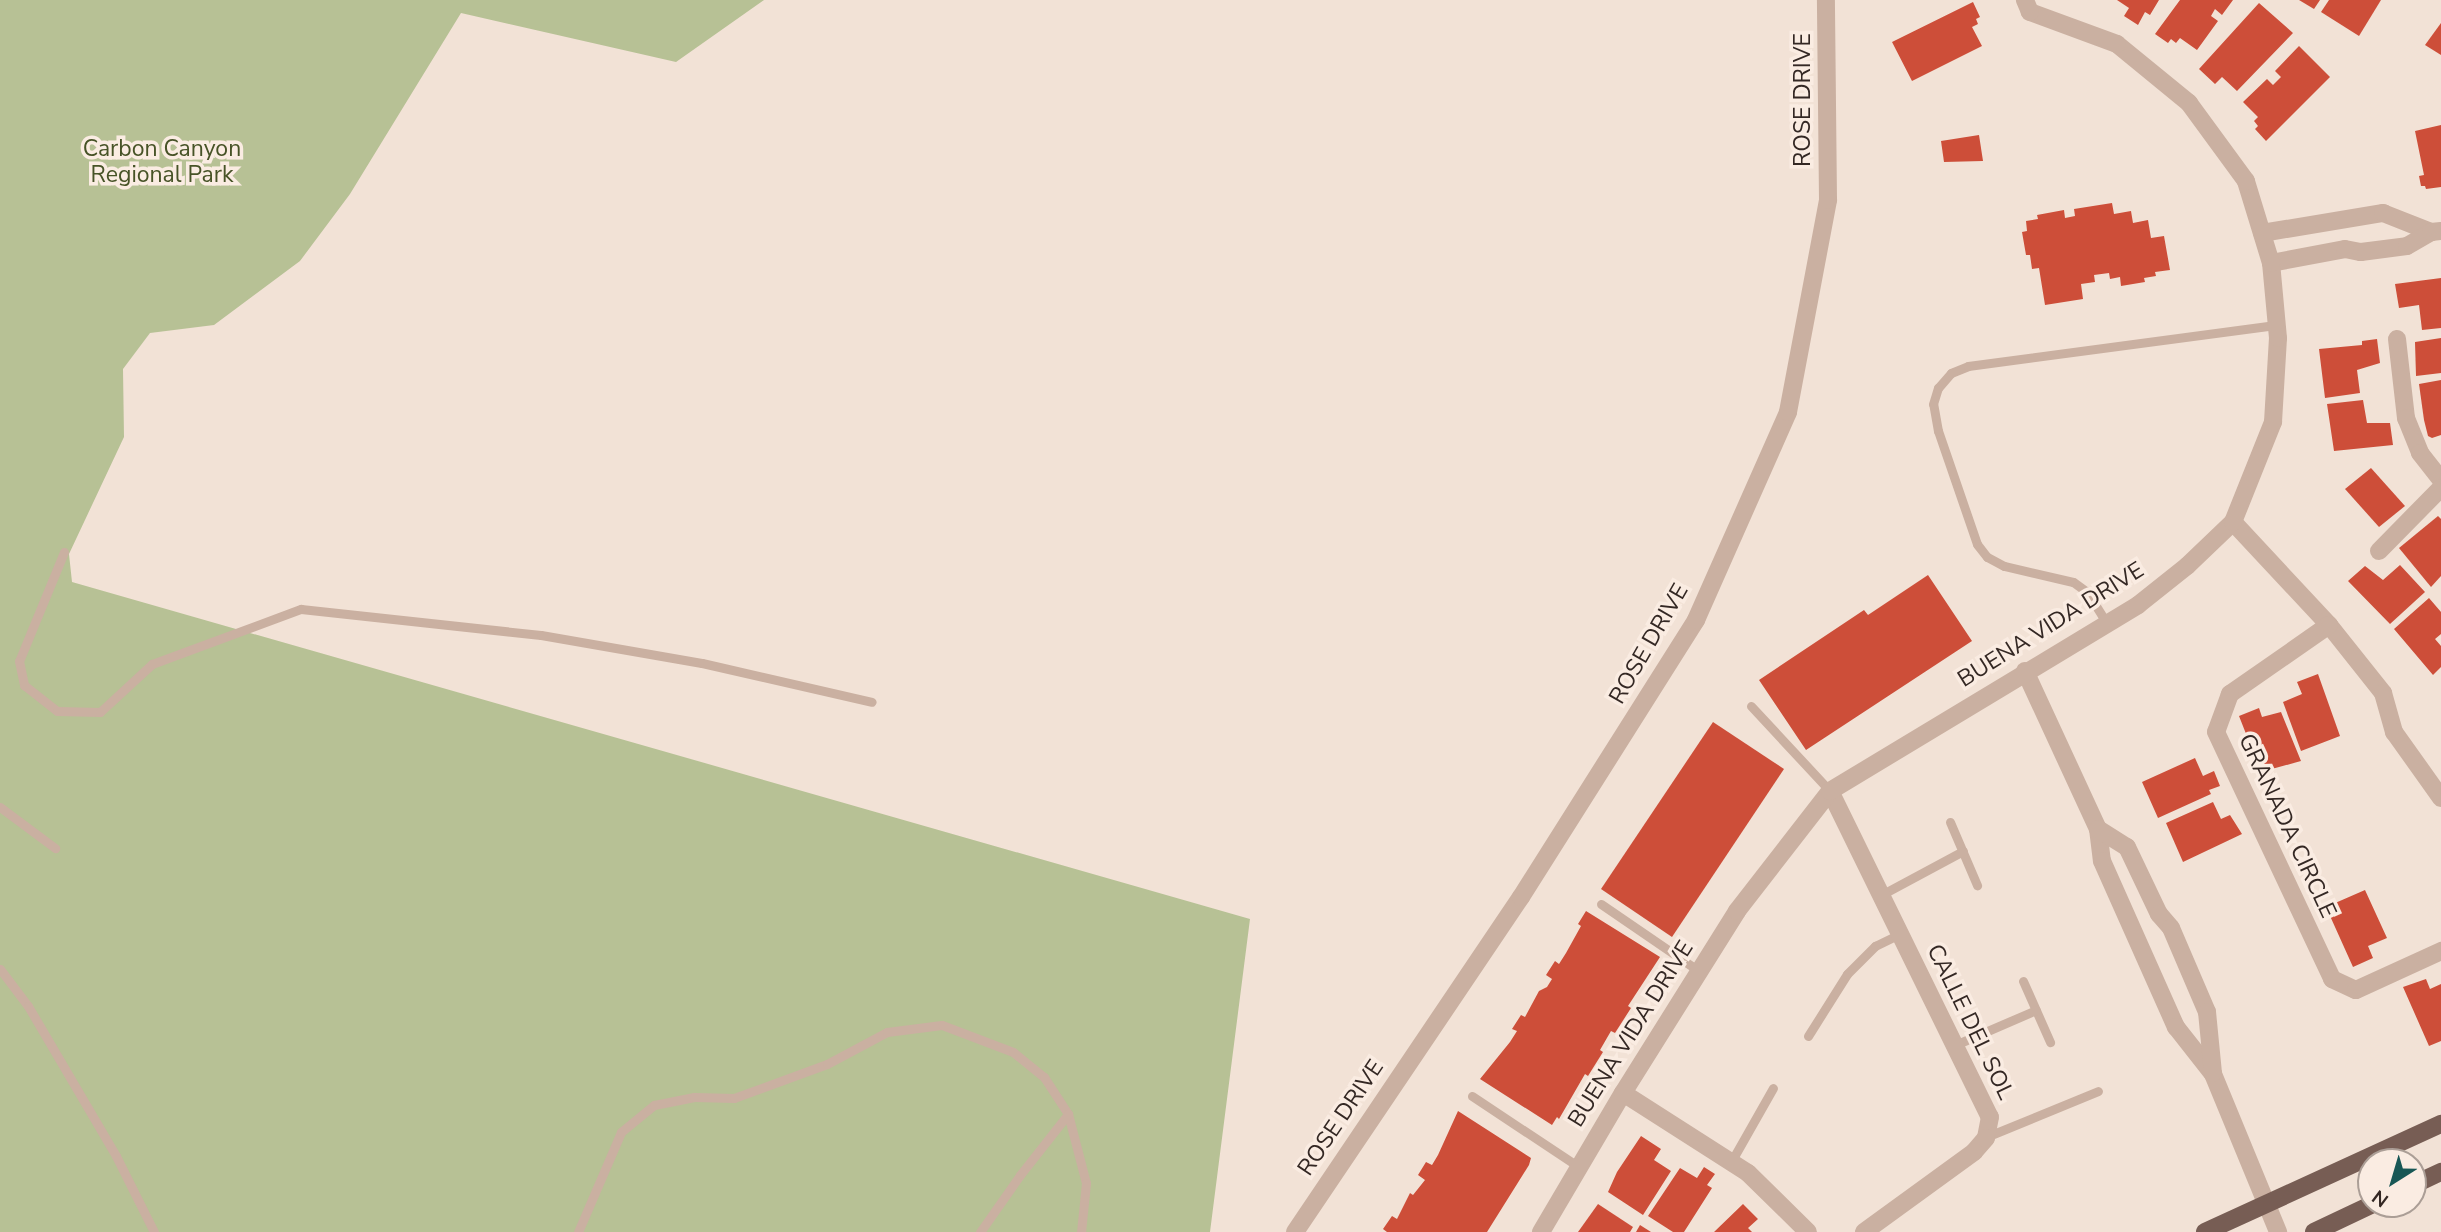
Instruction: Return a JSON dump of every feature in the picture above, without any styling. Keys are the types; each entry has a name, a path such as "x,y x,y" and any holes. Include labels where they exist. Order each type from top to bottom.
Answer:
{"main road":[{"path":"2205,1232 2441,1124"},
{"path":"2314,1232 2357,1212"}],"street":[{"name":"ROSE DRIVE","path":"1295,1232 1521,897 1696,620 1788,412 1828,200 1826,0"},
{"name":"BUENA VIDA DRIVE","path":"1541,1232 1623,1093 1737,911 1830,792 2138,604 2187,566 2233,522 2273,422 2277,325 2271,263 2246,181 2189,103 2117,44 2028,6"},
{"path":"2262,233 2383,213 2436,231"},
{"path":"2271,263 2345,249 2361,252 2407,246 2436,231"},
{"path":"2398,339 2406,418 2420,453 2441,480"},
{"path":"2379,551 2441,488"},
{"path":"2233,522 2329,625 2383,693 2394,732 2441,798"},
{"name":"GRANADA CIRCLE","path":"2329,625 2230,694 2216,732 2332,979 2356,990 2441,951"},
{"path":"2025,671 2098,829 2102,861 2176,1027 2213,1074 2278,1232"},
{"name":"CALLE DEL SOL","path":"1830,792 1990,1117 1986,1138"},
{"path":"2098,829 2127,847 2159,914 2171,928 2207,1012 2213,1074"},
{"path":"1623,1093 1748,1173 1808,1232"},
{"path":"1864,1232 1974,1153 1986,1138"}],"lane":[{"path":"2106,622 2087,592 2073,582 2004,566 1987,557 1977,544 1938,431 1933,404 1938,388 1951,373 1968,366 2277,325"},
{"path":"64,552 19,661 24,685 57,711 100,712 152,664 301,609 541,635 702,663 872,702"},
{"path":"1751,706 1830,792"},
{"path":"0,807 55,848"},
{"path":"1950,822 1977,885"},
{"path":"1881,895 1962,851"},
{"path":"1601,904 1699,971"},
{"path":"1808,1035 1847,974 1875,946 1900,934"},
{"path":"0,969 28,1006 116,1156 154,1232"},
{"path":"2023,981 2050,1042"},
{"path":"1955,1045 2036,1010"},
{"path":"578,1232 621,1132 654,1105 694,1097 734,1098 827,1064 887,1032 942,1025 1013,1052 1044,1077 1068,1114 1086,1183 1081,1232"},
{"path":"1731,1162 1773,1088"},
{"path":"1986,1138 2098,1091"},
{"path":"1472,1096 1579,1167"},
{"path":"980,1232 1068,1114"}],"green space":[{"name":"Carbon Canyon Regional Park","path":"0,0 764,0 676,62 461,13 350,194 300,261 214,325 150,333 123,369 124,437 69,554 72,582 1250,919 1210,1232 0,1232"}],"building":[{"path":"2117,0 2159,0 2150,15 2145,12 2138,25 2124,16 2129,8"},
{"path":"2180,0 2233,0 2222,15 2215,9 2211,16 2218,21 2197,50 2180,38 2176,43 2171,39 2168,43 2155,34"},
{"path":"2299,0 2320,0 2314,9"},
{"path":"2329,0 2381,0 2359,36 2321,12"},
{"path":"1973,2 1980,17 1976,19 1978,24 1972,27 1982,46 1912,81 1892,42"},
{"path":"2259,3 2293,33 2237,91 2222,77 2215,84 2199,69"},
{"path":"2441,23 2441,55 2425,45"},
{"path":"2299,46 2330,77 2266,141 2255,129 2258,126 2254,121 2258,117 2243,102 2267,79 2273,85 2281,77 2275,71"},
{"path":"2441,125 2441,187 2426,189 2421,186 2419,176 2424,175 2415,131"},
{"path":"1979,135 1983,161 1944,162 1941,141"},
{"path":"2112,203 2114,214 2131,211 2133,223 2148,220 2151,238 2164,236 2170,270 2155,272 2156,276 2144,278 2145,282 2121,286 2120,277 2110,279 2109,273 2094,275 2095,282 2081,284 2083,299 2045,305 2039,268 2032,269 2030,255 2026,255 2022,232 2027,231 2026,221 2038,219 2037,215 2064,210 2065,218 2075,216 2074,209"},
{"path":"2441,278 2441,328 2422,330 2419,305 2399,308 2395,284"},
{"path":"2441,338 2441,373 2416,376 2415,342"},
{"path":"2377,339 2380,363 2357,370 2360,393 2325,398 2319,349 2362,345 2362,341"},
{"path":"2441,380 2441,435 2432,438 2428,436 2424,420 2419,384"},
{"path":"2363,400 2367,423 2390,423 2393,445 2334,451 2327,404"},
{"path":"2371,468 2405,506 2379,527 2345,489"},
{"path":"2438,516 2441,519 2441,576 2431,587 2399,548"},
{"path":"2400,565 2425,592 2390,624 2348,581 2365,566 2383,580"},
{"path":"1928,575 1972,641 1806,750 1759,680 1864,610 1868,615"},
{"path":"2429,598 2441,612 2441,634 2435,639 2441,646 2441,667 2433,675 2394,629"},
{"path":"2318,674 2340,736 2301,751 2283,702 2302,694 2297,682"},
{"path":"2259,708 2262,717 2281,712 2301,761 2261,772 2239,716"},
{"path":"1713,722 1784,769 1672,937 1601,889"},
{"path":"2195,758 2203,776 2214,771 2220,786 2209,790 2211,794 2158,818 2142,782"},
{"path":"2213,802 2221,819 2230,815 2242,834 2183,862 2166,823"},
{"path":"2365,890 2387,938 2368,946 2373,958 2353,967 2326,907"},
{"path":"1586,911 1660,957 1628,1006 1631,1008 1615,1033 1611,1031 1600,1050 1603,1052 1588,1076 1585,1074 1559,1119 1557,1117 1552,1125 1480,1079 1510,1042 1517,1031 1512,1029 1521,1015 1525,1017 1539,991 1547,987 1552,979 1546,975 1555,961 1559,964 1566,953"},
{"path":"2426,979 2430,989 2441,984 2441,1041 2429,1046 2403,987"},
{"path":"1458,1111 1531,1158 1529,1165 1487,1232 1387,1232 1383,1229 1392,1216 1397,1219 1410,1193 1413,1195 1425,1180 1418,1175 1426,1162 1432,1165"},
{"path":"1641,1136 1661,1149 1654,1160 1671,1171 1643,1215 1608,1192 1617,1172"},
{"path":"1704,1167 1715,1174 1707,1185 1712,1188 1684,1232 1673,1232 1648,1216 1680,1168 1697,1178"},
{"path":"1598,1204 1633,1227 1630,1232 1578,1232"},
{"path":"1743,1204 1758,1219 1748,1228 1752,1232 1714,1232"},
{"path":"1640,1225 1651,1232 1636,1232"}]}
